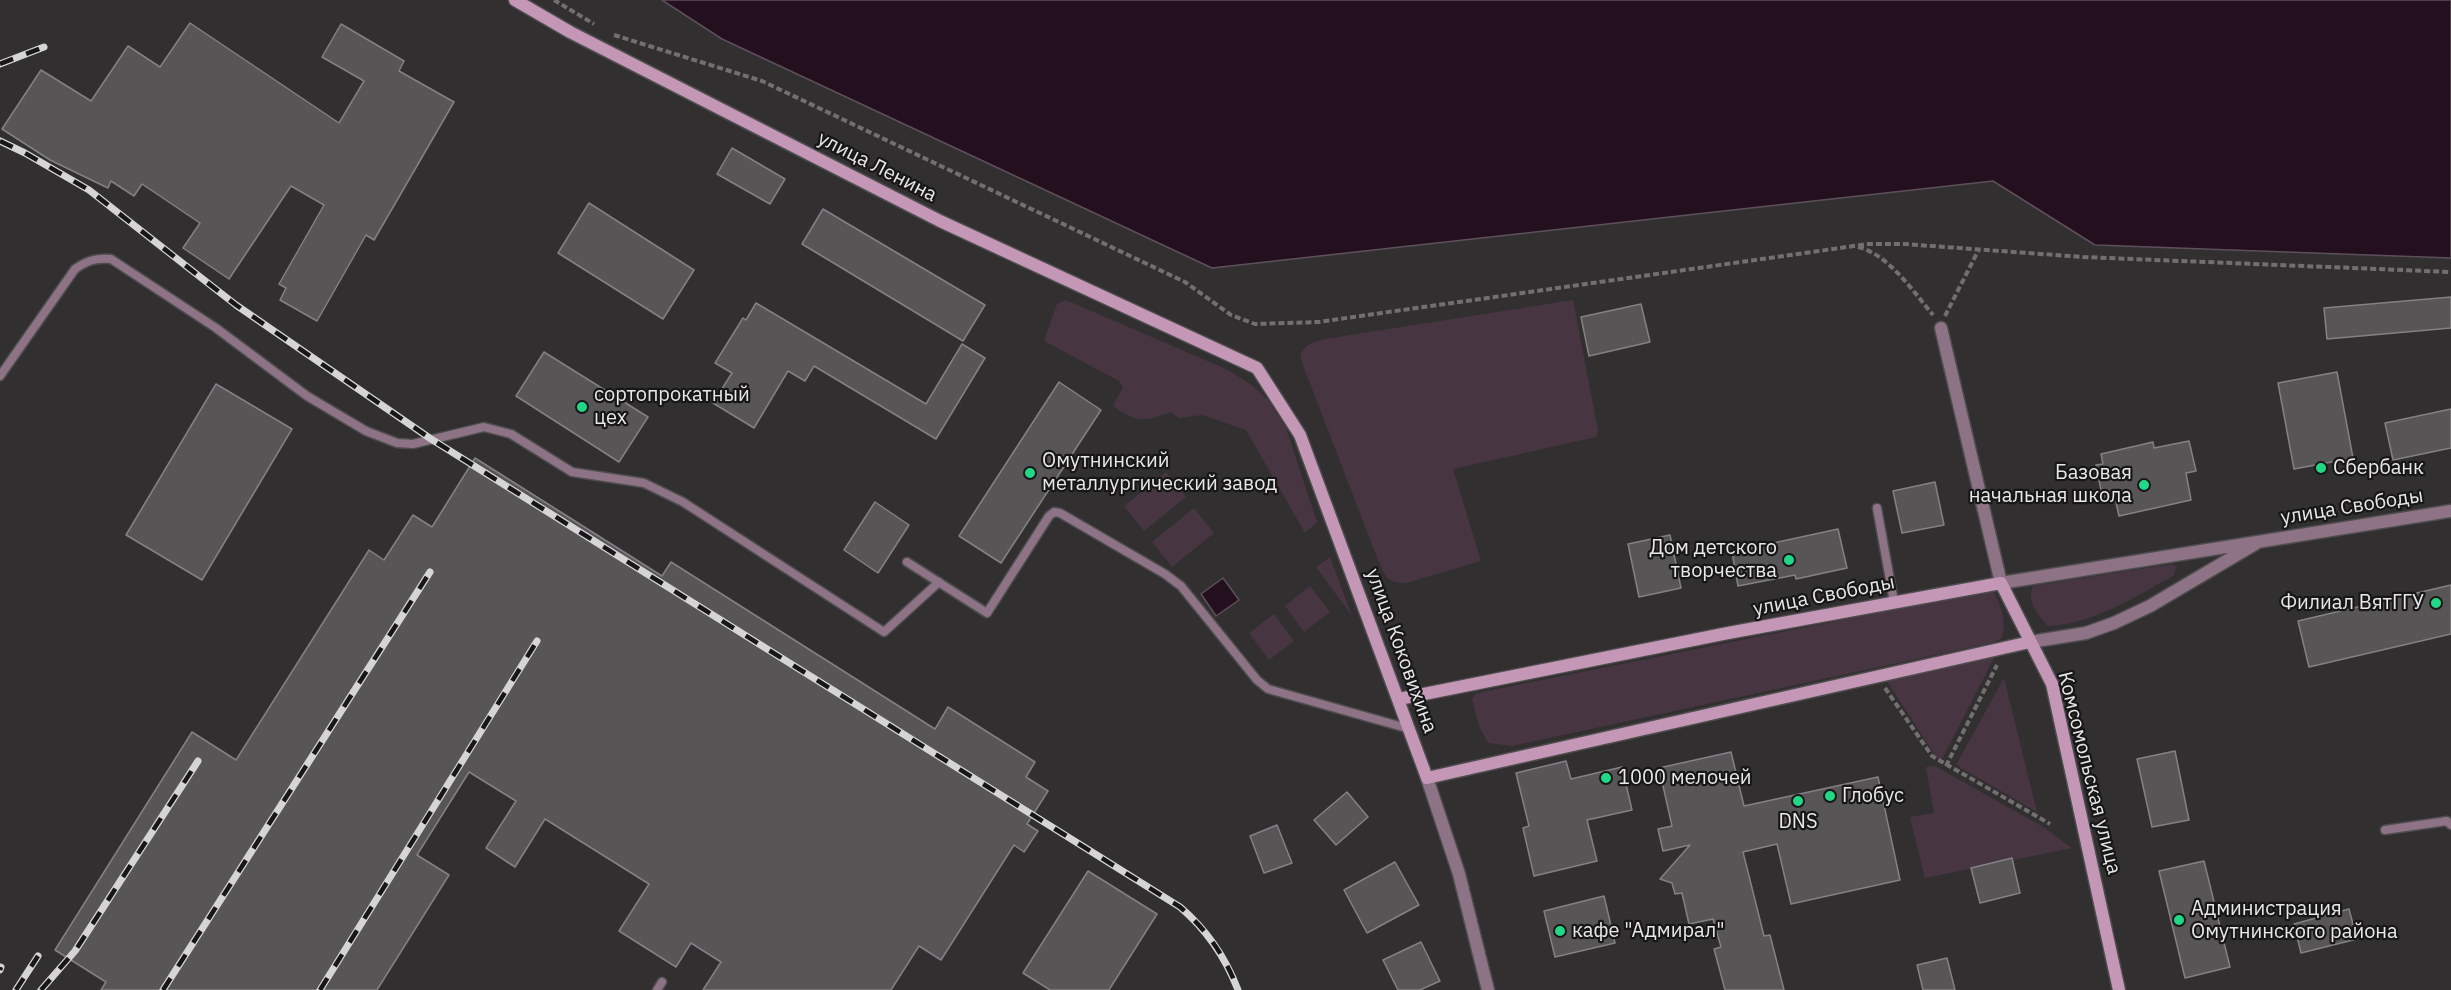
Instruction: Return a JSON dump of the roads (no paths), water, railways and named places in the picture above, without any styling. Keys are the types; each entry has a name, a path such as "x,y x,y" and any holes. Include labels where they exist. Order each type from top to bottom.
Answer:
{"main road":[{"name":"улица Ленина","path":"515,0 570,32 940,221 1229,353"},
{"name":"улица Коковихина","path":"1229,353 1257,368 1300,435 1427,778"},
{"name":"улица Свободы","path":"1399,699 2001,583"},
{"name":"Комсомольская улица","path":"2001,583 2052,684 2119,990"},
{"name":"улица Свободы","path":"1427,778 2030,642"}],"street":[{"name":"Комсомольская улица","path":"1941,328 2001,583"},
{"name":"улица Свободы","path":"2001,583 2451,511"},
{"name":"улица Свободы","path":"2030,642 2086,633 2114,623 2150,606 2258,542"},
{"name":"улица Коковихина","path":"1427,778 1459,874 1488,990"}],"lane":[{"path":"1,372 75,269 86,261 97,258 111,259 216,327 307,396 384,439 412,444 484,427 511,434 572,472 644,483 683,502 884,632 939,582"},
{"path":"1877,508 1894,603"},
{"path":"907,562 987,613 1048,516 1054,512 1060,513 1165,574 1181,586 1257,680 1268,689 1410,729"},
{"path":"2385,830 2447,821 2451,825"}],"railway":[{"path":"0,64 44,47"},
{"path":"0,141 89,190 236,305 431,439 1180,907 1199,925 1214,944 1238,990"},
{"path":"163,990 430,572"},
{"path":"320,990 537,641"},
{"path":"41,990 75,951 198,761"},
{"path":"16,990 38,956"}],"place":[{"name":"сортопрокатный цех","path":"582,407"},
{"name":"Сбербанк","path":"2321,468"},
{"name":"Омутнинский металлургический завод","path":"1030,473"},
{"name":"Базовая начальная школа","path":"2144,485"},
{"name":"Дом детского творчества","path":"1789,560"},
{"name":"Филиал ВятГГУ","path":"2436,603"},
{"name":"1000 мелочей","path":"1606,778"},
{"name":"Глобус","path":"1830,796"},
{"name":"DNS","path":"1798,801"},
{"name":"Администрация Омутнинского района","path":"2179,920"},
{"name":"кафе \"Адмирал\"","path":"1560,931"}]}
